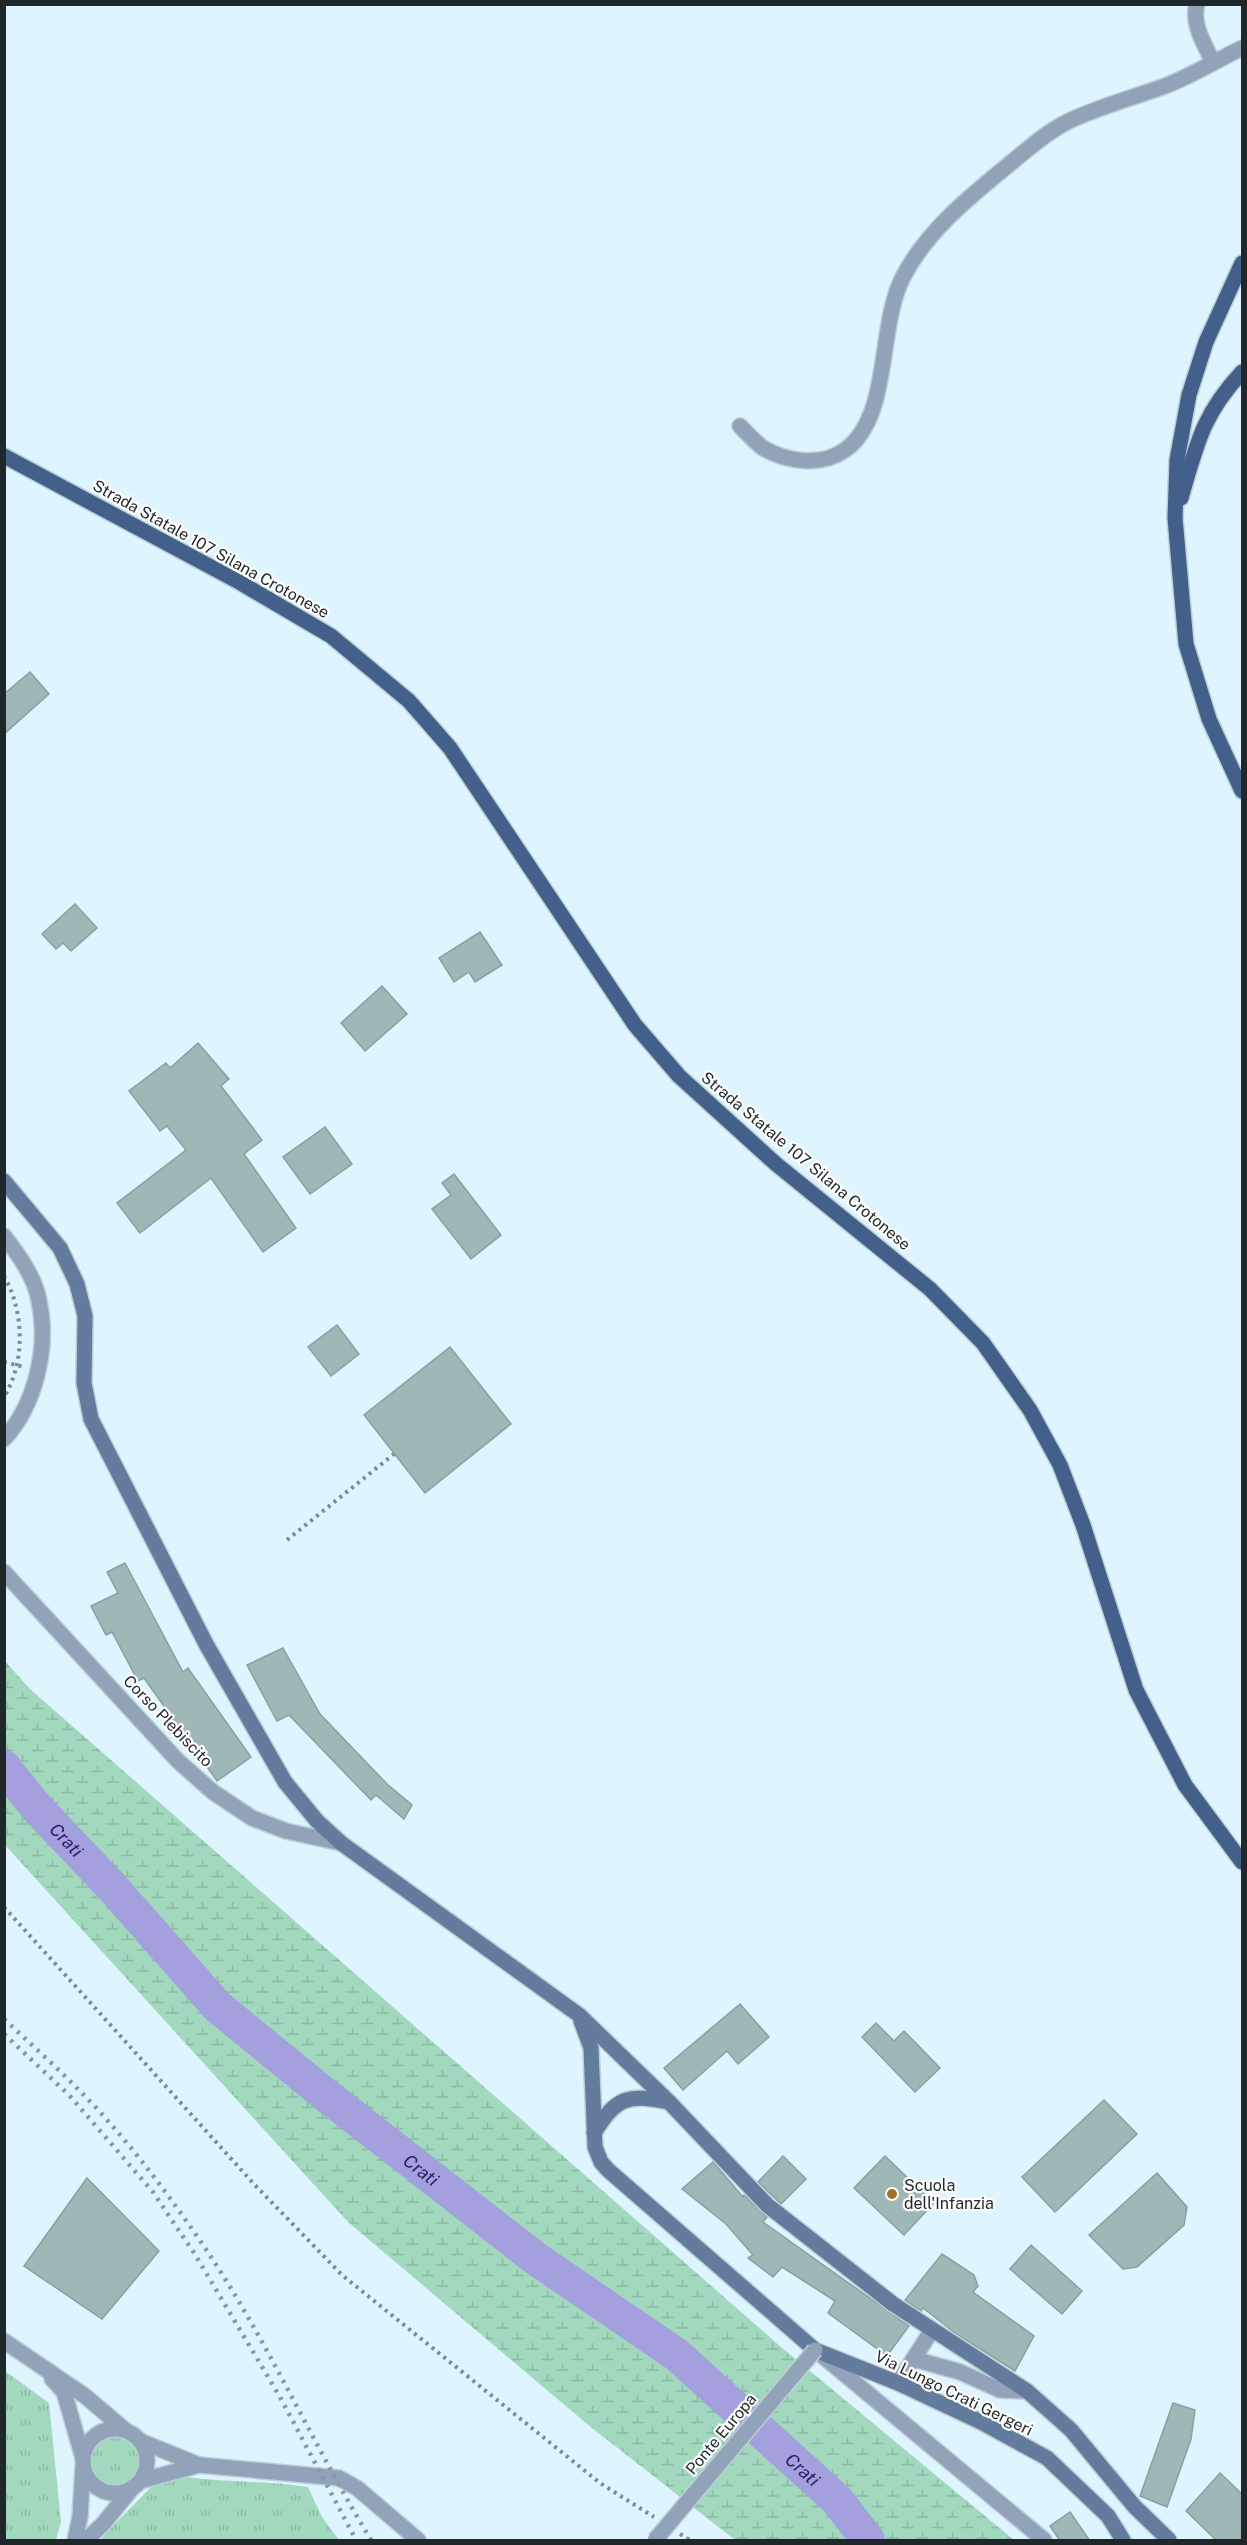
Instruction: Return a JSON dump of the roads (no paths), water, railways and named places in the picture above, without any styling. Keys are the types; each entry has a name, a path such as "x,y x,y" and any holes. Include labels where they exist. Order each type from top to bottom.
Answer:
{"main road":[{"path":"1242,263 1206,342 1189,395 1177,460 1175,518 1186,644 1209,719 1242,791"},
{"path":"1175,518 1203,424 1220,397 1242,372"},
{"name":"Strada Statale 107 Silana Crotonese","path":"4,456 239,582 331,636 409,701 450,748 635,1025 679,1076 776,1164 930,1289 983,1343 1030,1410 1060,1465 1083,1525 1136,1690 1185,1785 1242,1862"}],"street":[{"path":"1197,4 1195,11 1198,29 1213,62"},
{"path":"740,426 763,447 788,458 812,463 843,452 860,437 871,414 891,308 903,278 926,240 967,199 1064,123 1111,103 1167,85 1242,48"},
{"path":"4,1180 60,1248 77,1284 85,1316 84,1383 90,1419 206,1644 285,1782 317,1821 341,1843 579,2015 669,2102 768,2205 893,2304 1027,2391 1071,2430 1134,2506 1169,2541"},
{"path":"4,1236 30,1277 39,1300 41,1329 40,1357 34,1384 23,1413 8,1436"},
{"name":"Corso Plebiscito","path":"4,1572 178,1761 213,1792 252,1818 286,1831 341,1843"},
{"name":"Via Lungo Crati Gergeri","path":"579,2015 591,2048 594,2133 601,2162 608,2170 815,2350 898,2383 981,2422 1047,2458 1108,2516 1124,2541"},
{"path":"594,2133 615,2105 626,2098 640,2096 669,2102"},
{"path":"898,2383 933,2330"},
{"path":"4,2342 85,2396 140,2441 199,2465 339,2478 357,2488 418,2541"},
{"path":"815,2350 1044,2541"},
{"name":"Ponte Europa","path":"655,2541 815,2350"},
{"path":"914,2359 960,2372 1000,2390 1027,2391"},
{"path":"43,2367 64,2392 90,2481 106,2492 124,2491 136,2484 199,2465"},
{"path":"75,2541 80,2517 83,2461 90,2440 98,2434 116,2429 125,2430"},
{"path":"86,2541 136,2484 147,2461 140,2441"}],"waterway":[{"name":"Crati","path":"4,1767 36,1807 111,1886 218,2007 322,2092 535,2258 677,2355 837,2500 868,2540"}],"railway":[{"path":"4,2019 95,2106 145,2165 191,2227 228,2283 270,2356 371,2540"},
{"path":"4,2034 69,2095 153,2192 196,2256 280,2397 356,2540"}],"place":[{"name":"Scuola dell'Infanzia","path":"892,2194"}]}
